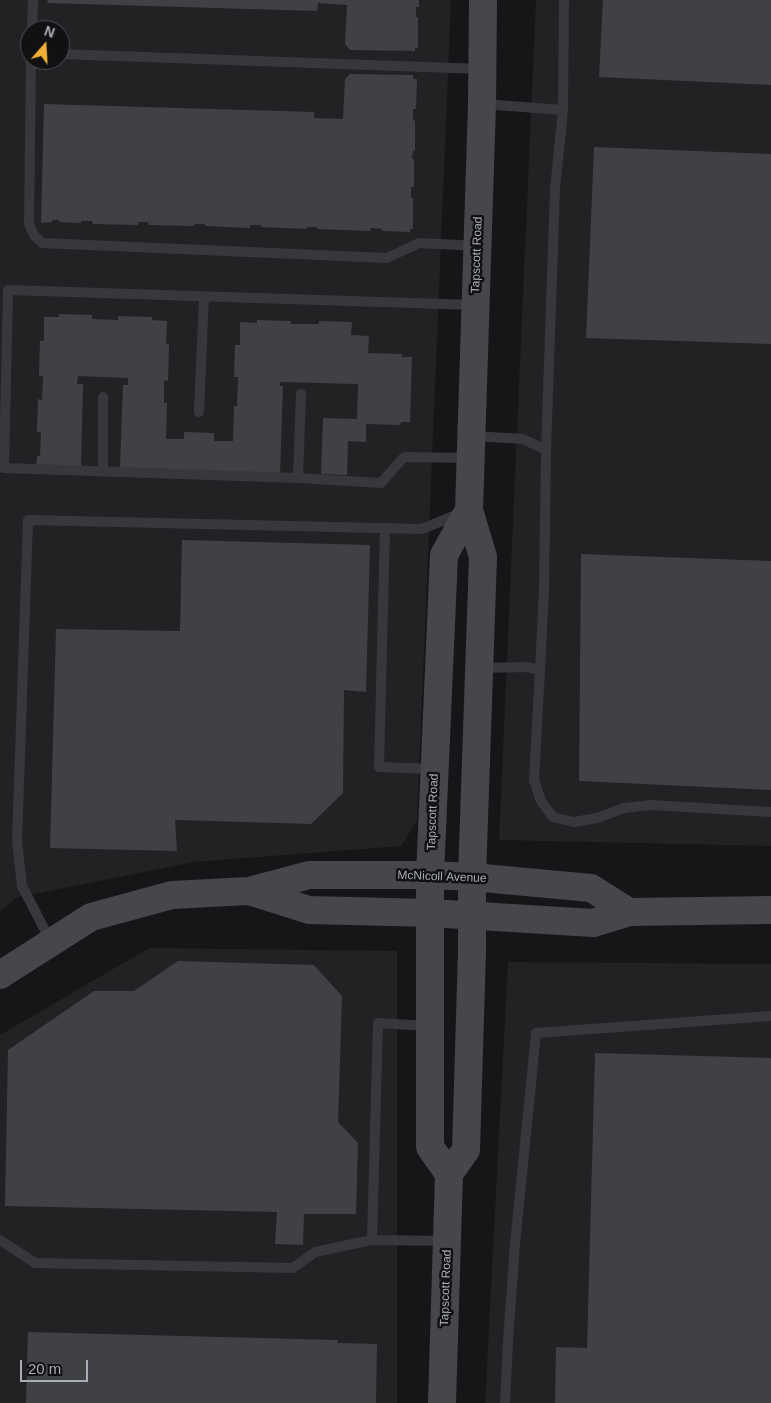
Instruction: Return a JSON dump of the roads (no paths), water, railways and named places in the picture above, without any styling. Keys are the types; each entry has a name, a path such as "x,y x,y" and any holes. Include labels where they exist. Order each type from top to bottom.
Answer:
{"street":[{"name":"Tapscott Road","path":"442,1403 449,1174 466,1150 472,877 483,557 469,510 482,104 483,0"},
{"name":"Tapscott Road","path":"449,1174 430,1147 430,875 444,555 469,510"},
{"name":"McNicoll Avenue","path":"0,976 91,917 172,895 249,891 309,875 430,875 591,888 629,912"},
{"name":"McNicoll Avenue","path":"249,891 309,910 430,913 593,923 629,912 771,910"}],"lane":[{"path":"32,20 33,0"},
{"path":"564,0 563,110 554,190 544,589 534,780 541,801 553,817 574,822 597,818 624,808 651,805 771,812"},
{"path":"70,54 482,69"},
{"path":"31,70 29,224 34,235 42,243 387,258 419,243 477,246"},
{"path":"482,104 563,110"},
{"path":"475,305 8,290 4,468 298,478 380,483 404,457 523,440 546,450"},
{"path":"199,412 204,297"},
{"path":"298,478 301,394"},
{"path":"103,397 103,472"},
{"path":"52,942 22,886 17,842 28,520 422,529 469,510"},
{"path":"385,528 379,767 435,769"},
{"path":"479,668 527,667 540,670"},
{"path":"505,1403 515,1244 536,1034 771,1016"},
{"path":"372,1240 378,1023 430,1026"},
{"path":"0,1240 35,1263 293,1268 315,1252 372,1240 448,1241"}]}
